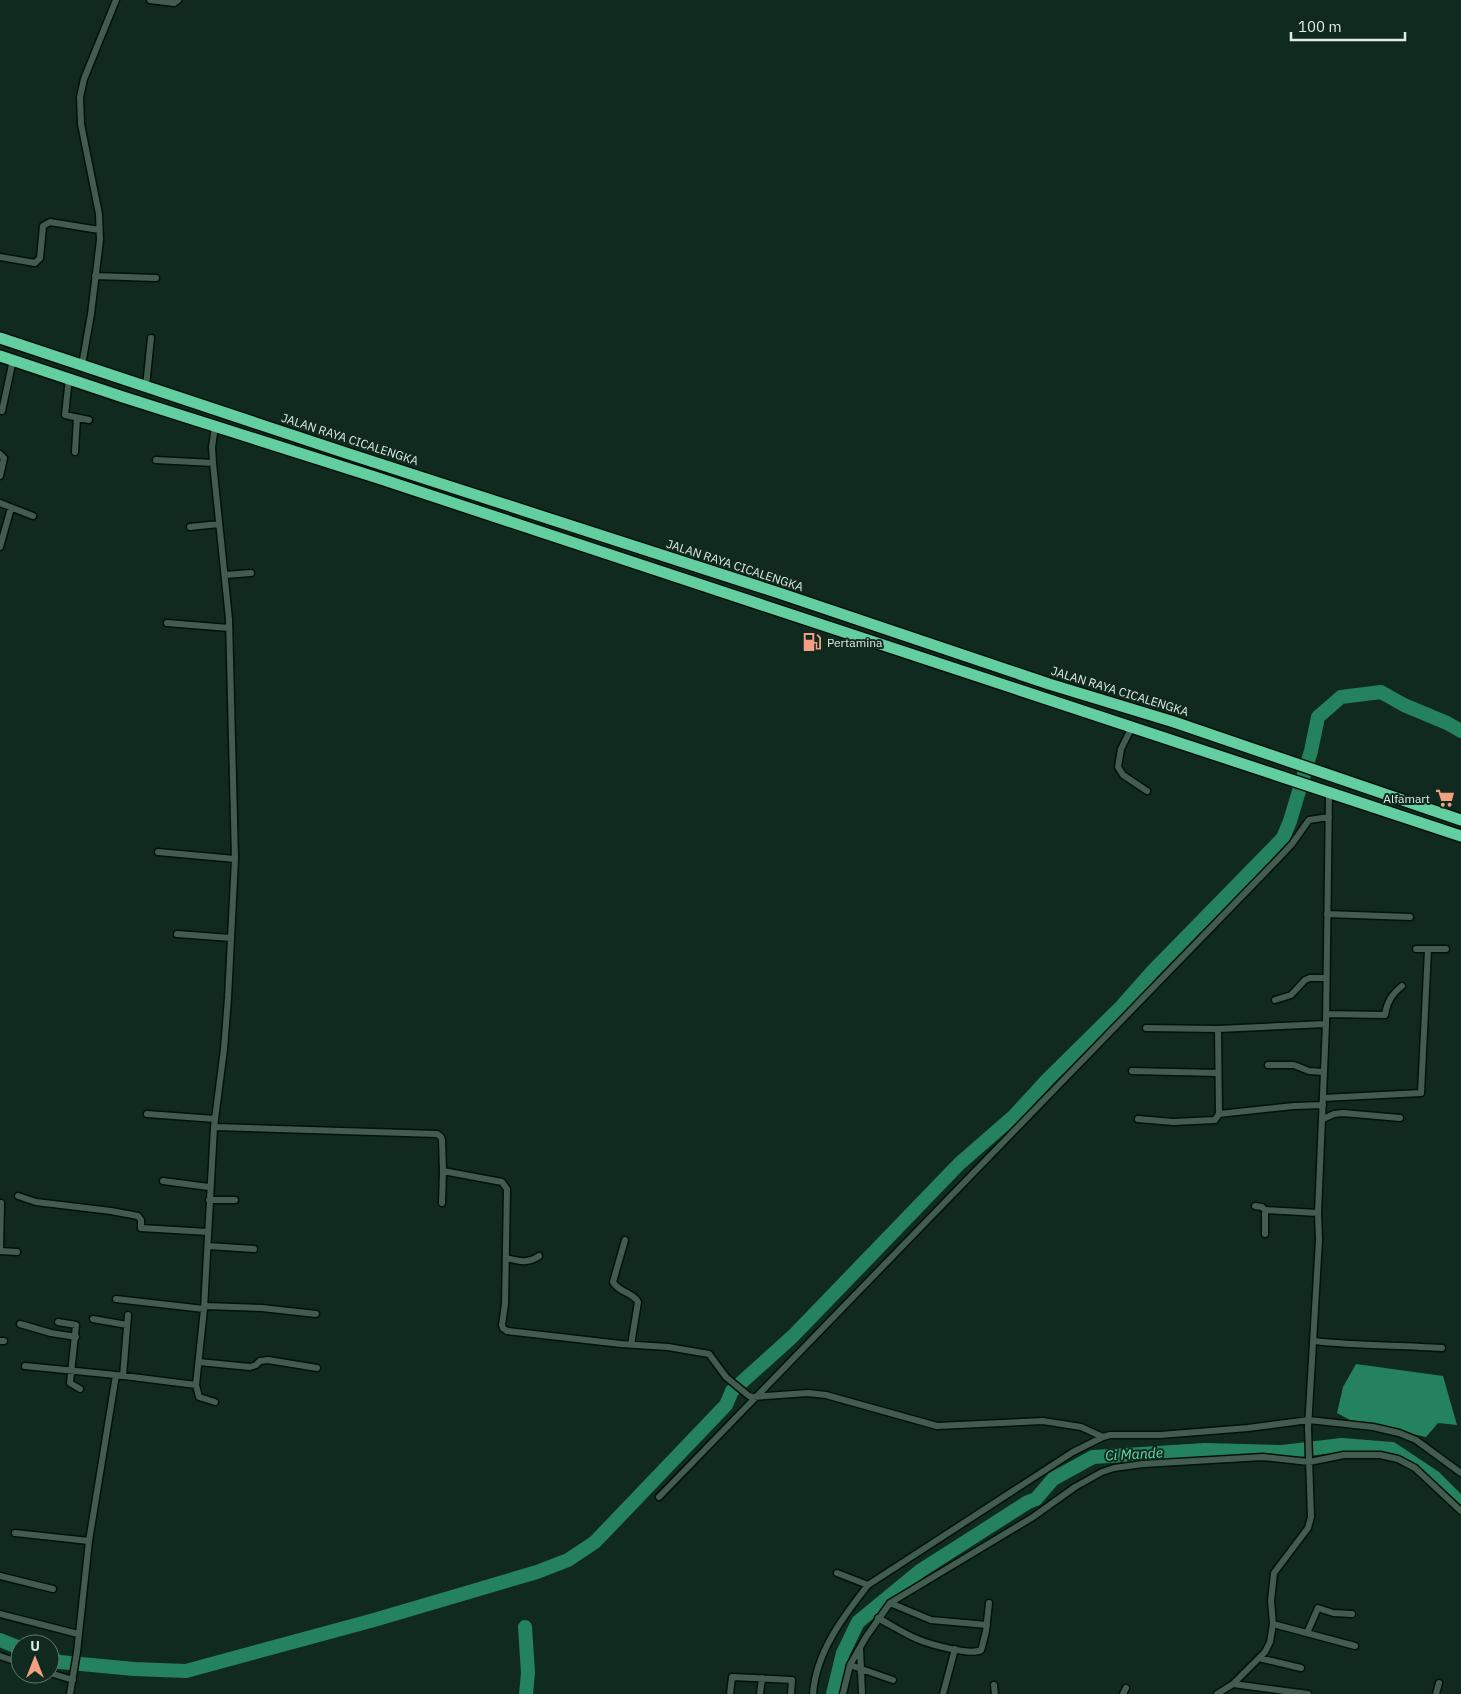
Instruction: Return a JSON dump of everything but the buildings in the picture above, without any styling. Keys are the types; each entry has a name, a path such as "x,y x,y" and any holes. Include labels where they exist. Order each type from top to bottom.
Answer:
{"highway":[{"name":"JALAN RAYA CICALENGKA","path":"0,338 590,533 779,593 1049,684 1174,722 1461,820"},
{"path":"0,356 214,427 378,478 1461,836"},
{"path":"123,397 129,380"}],"street":[{"path":"82,365 91,314 100,240 99,214 81,124 80,97 84,79 116,0"},
{"path":"150,0 170,3 178,0"},
{"path":"0,257 35,263 40,258 43,226 50,222 99,230"},
{"path":"95,276 156,278"},
{"path":"146,386 151,338"},
{"path":"2,411 13,360"},
{"path":"69,378 65,415 89,420"},
{"path":"75,452 78,418"},
{"path":"214,427 213,463 229,628 235,859 225,1040 214,1127 209,1187 204,1308 196,1385 199,1397 216,1402"},
{"path":"0,454 4,458 0,476"},
{"path":"156,460 213,463"},
{"path":"0,503 33,516"},
{"path":"0,547 11,508"},
{"path":"190,527 219,524"},
{"path":"224,574 251,573"},
{"path":"167,623 229,628"},
{"path":"1132,727 1121,749 1118,767 1123,775 1147,791"},
{"path":"1216,1694 1233,1684 1265,1652 1270,1642 1273,1624 1271,1602 1274,1572 1308,1528 1310,1516 1308,1428 1319,1240 1318,1213 1326,1024 1329,793"},
{"path":"659,1497 752,1396 1270,867 1292,844 1307,822 1312,819 1329,817"},
{"path":"158,852 235,859"},
{"path":"1327,914 1410,917"},
{"path":"177,934 231,938"},
{"path":"1416,949 1446,949"},
{"path":"1219,1114 1323,1101 1421,1093 1428,950"},
{"path":"1275,1000 1291,995 1305,980 1310,978 1326,978"},
{"path":"1326,1014 1385,1015 1388,1001 1402,986"},
{"path":"1146,1028 1218,1028 1326,1024"},
{"path":"1138,1119 1173,1122 1213,1122 1219,1114 1218,1028"},
{"path":"1268,1064 1294,1065 1309,1071 1324,1072"},
{"path":"1132,1071 1218,1073"},
{"path":"1323,1119 1334,1114 1343,1113 1400,1118"},
{"path":"147,1114 215,1119"},
{"path":"214,1127 437,1134 442,1140 442,1203"},
{"path":"443,1171 502,1182 507,1190 503,1328 507,1331 631,1345 668,1347 709,1354 723,1373 752,1396 808,1393 826,1395 937,1426 1043,1421 1081,1427 1103,1437"},
{"path":"163,1181 209,1187"},
{"path":"18,1196 36,1202 138,1216 141,1220 141,1228 208,1232"},
{"path":"209,1200 236,1200"},
{"path":"1,1203 0,1251 17,1252"},
{"path":"1254,1206 1262,1206 1265,1210 1318,1213"},
{"path":"1265,1210 1265,1234"},
{"path":"625,1240 613,1282 619,1290 635,1296 638,1302 631,1345"},
{"path":"208,1246 254,1249"},
{"path":"506,1258 521,1262 539,1256"},
{"path":"116,1299 204,1308 262,1308 316,1314"},
{"path":"70,1694 89,1541 128,1315"},
{"path":"93,1319 126,1325"},
{"path":"58,1322 75,1324 76,1337 70,1370 70,1384 80,1389"},
{"path":"20,1324 52,1333 76,1337"},
{"path":"1314,1341 1362,1346 1391,1345 1442,1348"},
{"path":"199,1362 250,1367 256,1365 260,1360 268,1360 317,1368"},
{"path":"25,1366 196,1385"},
{"path":"813,1694 814,1682 824,1651 868,1585 1073,1452 1103,1437 1160,1435 1248,1428 1309,1420 1373,1427 1399,1433 1416,1440 1461,1473"},
{"path":"842,1694 850,1665 878,1618 890,1603 1033,1517 1076,1487 1102,1472 1114,1468 1144,1464 1244,1458 1308,1460 1344,1454 1380,1454 1398,1459 1415,1468 1461,1511"},
{"path":"15,1533 89,1541"},
{"path":"837,1573 868,1585"},
{"path":"0,1576 53,1589"},
{"path":"890,1603 931,1620 987,1625"},
{"path":"878,1618 918,1639 955,1649 976,1652 982,1647 989,1604"},
{"path":"1307,1633 1318,1608 1333,1613 1352,1614"},
{"path":"0,1614 77,1643"},
{"path":"1273,1624 1355,1646"},
{"path":"860,1647 862,1694"},
{"path":"943,1694 955,1649"},
{"path":"1259,1658 1301,1668"},
{"path":"850,1665 893,1680"},
{"path":"60,1676 73,1680"},
{"path":"730,1694 732,1677 792,1680 791,1694"},
{"path":"760,1694 762,1678"},
{"path":"1436,1694 1439,1683"},
{"path":"1233,1684 1275,1692 1308,1694"},
{"path":"994,1685 995,1694"}],"shaded area":[{"path":"1356,1364 1443,1376 1457,1425 1438,1423 1426,1437 1350,1420 1337,1413 1343,1387"}],"waterway":[{"path":"60,1662 134,1669 186,1671 374,1620 537,1572 568,1560 595,1542 726,1405 732,1391 793,1336 959,1164 1014,1116 1283,838 1311,751 1318,717 1341,697 1381,692 1404,705 1461,731"},
{"name":"Ci Mande","path":"833,1694 843,1653 858,1622 920,1571 1028,1502 1036,1499 1053,1479 1093,1457 1205,1450 1282,1452 1342,1445 1392,1449 1434,1477 1461,1504"},
{"path":"525,1627 528,1673 526,1694"},
{"path":"0,1640 10,1644"}],"place":[{"name":"Pertamina","path":"812,642"},
{"name":"Alfamart","path":"1445,798"}]}
